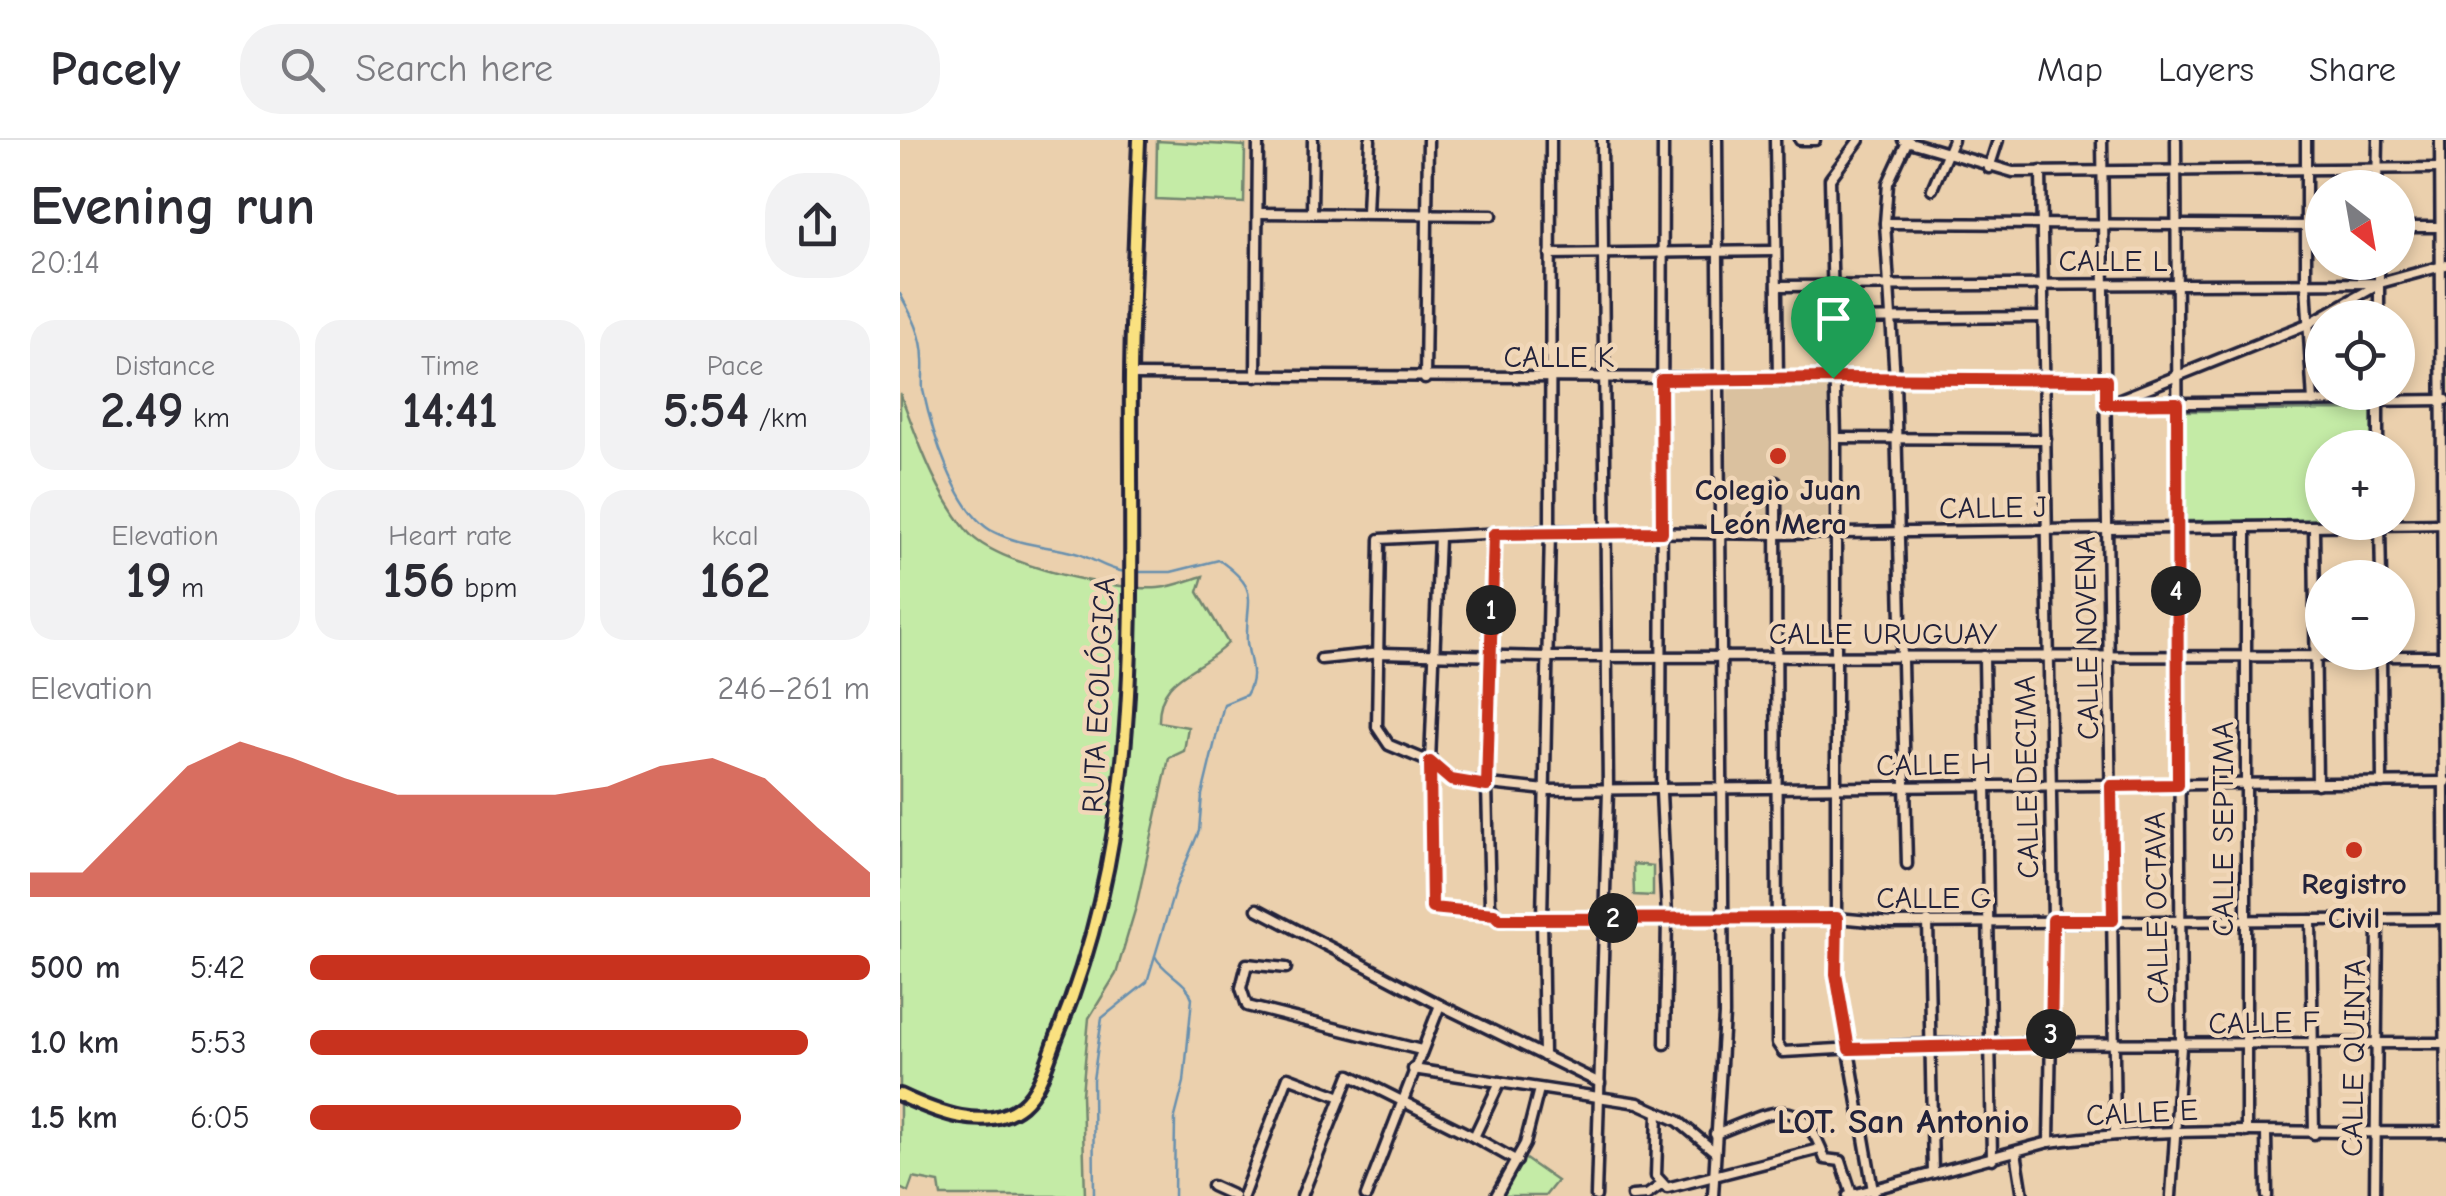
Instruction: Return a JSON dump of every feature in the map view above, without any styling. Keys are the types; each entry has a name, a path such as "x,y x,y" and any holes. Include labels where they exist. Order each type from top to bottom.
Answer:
{"main road":[{"name":"RUTA ECOLÓGICA","path":"900,1095 942,1115 982,1118 1020,1106 1040,1078 1098,918 1123,793 1133,528 1132,375 1139,140"}],"street":[{"path":"1256,377 1258,140"},
{"path":"1312,212 1313,140"},
{"path":"1367,213 1370,140"},
{"path":"1425,379 1428,140"},
{"path":"1544,1056 1542,918 1550,532 1551,140"},
{"path":"1596,1196 1608,790 1607,251 1602,140"},
{"path":"1663,140 1661,792 1667,917 1665,1044"},
{"path":"1712,1196 1724,1015 1717,140"},
{"path":"1775,140 1778,380"},
{"path":"1800,140 1815,140"},
{"path":"1859,140 1830,179 1836,438 1836,974 1874,1192"},
{"path":"1932,189 1953,140"},
{"path":"1988,168 1998,140"},
{"name":"CALLE NOVENA","path":"2102,140 2115,1135"},
{"name":"CALLE OCTAVA","path":"2171,1196 2181,1046 2175,530 2176,140"},
{"path":"2306,140 2307,169"},
{"path":"2377,169 2378,140"},
{"path":"2440,140 2445,400 2446,1132"},
{"path":"1906,864 1895,379 1886,223 1888,184 1906,141 1988,168 2041,172 2440,168"},
{"name":"CALLE DECIMA","path":"2041,172 2053,920 2049,1142"},
{"path":"1258,213 1492,215"},
{"path":"1886,223 2305,226"},
{"path":"2415,227 2440,227"},
{"path":"1550,254 1774,251"},
{"name":"CALLE L","path":"1778,286 1889,282 2380,284 2443,266"},
{"path":"2306,280 2308,300"},
{"path":"2380,280 2380,300"},
{"path":"2351,300 2380,284"},
{"path":"1832,319 2042,318"},
{"path":"2106,404 2305,324"},
{"name":"CALLE K","path":"1132,375 2106,380"},
{"path":"2415,399 2445,400"},
{"path":"2106,404 2305,402"},
{"path":"1836,438 2046,439"},
{"path":"1776,482 1780,918"},
{"name":"CALLE J","path":"2415,524 2444,524"},
{"name":"CALLE SEPTIMA","path":"2246,527 2246,1132"},
{"name":"CALLE J","path":"1380,539 1550,532 1777,534 2305,528"},
{"path":"1494,534 1487,786 1490,905 1494,914"},
{"path":"1430,762 1439,537"},
{"name":"CALLE H","path":"1380,539 1378,728 1390,746 1430,762 1451,780 1546,790 1661,792 2446,782"},
{"name":"CALLE URUGUAY","path":"1322,659 1381,653 1547,657 2305,656"},
{"name":"CALLE URUGUAY","path":"2415,655 2445,656"},
{"path":"1984,656 1992,1159"},
{"path":"2317,784 2318,670"},
{"path":"2382,670 2382,783"},
{"name":"CALLE G","path":"1430,762 1432,908 1494,914 1499,919 2445,919"},
{"path":"1258,909 1440,1005 1600,1083"},
{"name":"CALLE F","path":"1780,918 1777,1042 1783,1052 1929,1044 2446,1043"},
{"path":"2312,920 2314,1134"},
{"path":"1928,921 1933,1173"},
{"name":"CALLE QUINTA","path":"2376,1196 2378,921"},
{"path":"1286,968 1247,964 1241,988 1247,1006 1420,1050"},
{"path":"1366,1196 1440,1005"},
{"path":"1413,1069 1599,1095 1658,1112 1714,1150"},
{"path":"1302,1196 1352,1075 1517,1161"},
{"path":"1243,1196 1288,1077 1341,1097"},
{"path":"1474,1137 1500,1082"},
{"path":"1496,1196 1517,1161 1539,1089"},
{"path":"1715,1134 1781,1111 1812,1126 1825,1160 1841,1160 1850,1195"},
{"path":"1658,1112 1656,1176 1660,1185"},
{"name":"CALLE E","path":"1850,1195 1874,1192 2049,1142 2115,1135 2174,1131 2446,1132"},
{"path":"2266,1133 2267,1196"},
{"path":"1660,1185 1671,1188 1713,1179 1820,1148"},
{"path":"2016,1152 2023,1196"},
{"path":"1632,1196 1646,1195 1660,1185"},
{"path":"1212,1186 1234,1196"}],"shaded area":[{"name":"Colegio Juan León Mera","path":"1829,384 1827,525 1727,525 1728,386"}],"green space":[{"path":"1157,141 1245,146 1244,203 1156,199"},
{"path":"900,393 946,500 968,532 982,544 1057,574 1114,585 1158,588 1203,576 1198,592 1228,643 1173,683 1161,706 1159,722 1188,727 1184,751 1169,758 1136,907 1116,974 1089,1018 1082,1094 1085,1196 941,1196 939,1183 913,1178 908,1192 900,1188"},
{"path":"2372,410 2372,430 2305,430 2305,520 2185,521 2184,411"},
{"path":"1633,864 1653,866 1653,896 1634,895"},
{"path":"1524,1158 1557,1181 1545,1196 1499,1196"}],"waterway":[{"path":"900,294 921,342 923,390 932,426 947,468 968,508 994,532 1024,543 1075,553 1125,572"},
{"path":"1094,1196 1093,1080 1102,1018 1147,982 1176,886 1199,831 1202,795 1224,704 1246,695 1252,674 1247,642 1249,596 1233,571 1219,560 1171,572 1133,572"},
{"path":"1155,956 1192,998 1184,1082 1175,1117 1174,1196"}],"place":[{"name":"Colegio Juan León Mera","path":"1778,456"},
{"name":"Registro Civil","path":"2354,850"}],"district":[{"name":"LOT. San Antonio","path":"1903,1121"}],"route":[{"path":"1833,378 2106,380 2106,404 2177,403 2178,785 2111,786 2113,920 2053,920 2051,1044 1929,1044 1849,1049 1836,974 1837,918 1499,919 1494,914 1432,908 1430,762 1445,778 1487,786 1494,534 1662,532 1661,380 1833,378"}]}
